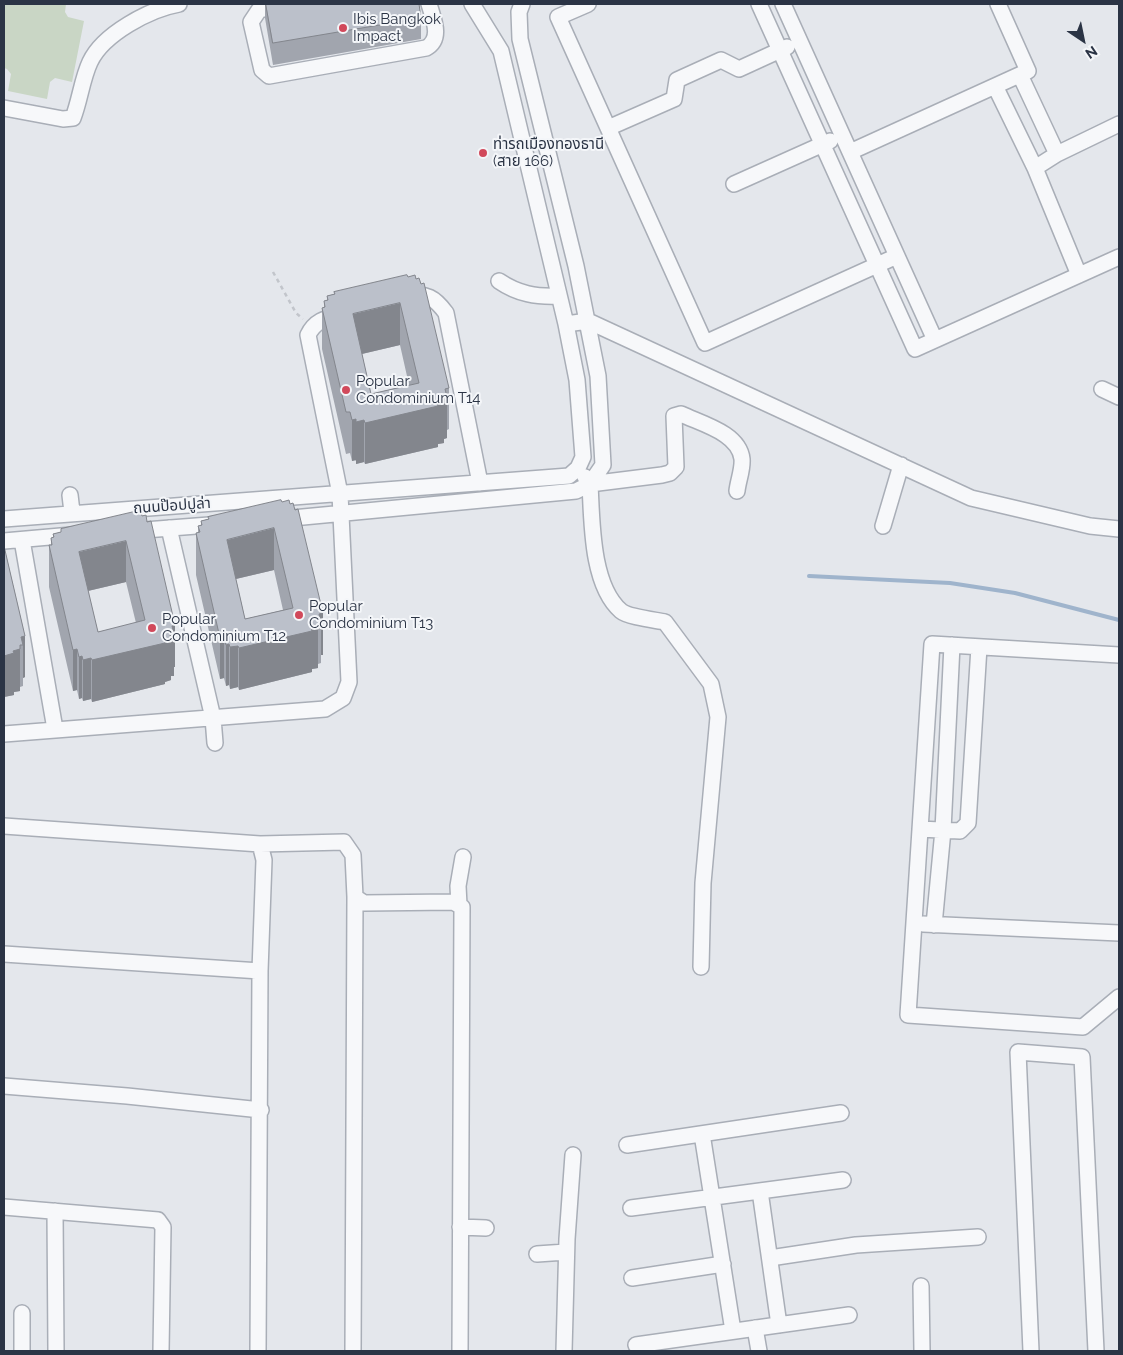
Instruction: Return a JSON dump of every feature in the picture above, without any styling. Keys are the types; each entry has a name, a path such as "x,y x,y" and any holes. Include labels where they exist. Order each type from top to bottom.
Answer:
{"street":[{"path":"4,108 63,119 73,118 89,63 94,54 128,25 145,14 179,4"},
{"path":"292,4 258,7 253,16 251,28 262,70 269,76 411,52 430,46 436,36 429,4"},
{"path":"472,4 501,52 522,151 566,324 577,380 583,457 578,468 590,484 598,567 608,596 622,613 665,622 711,684 718,717 703,883 700,967"},
{"path":"522,4 520,12 520,39 588,321 598,376 603,465 590,484"},
{"path":"588,4 558,17 705,343 897,256"},
{"path":"759,4 915,350 1119,257"},
{"path":"783,4 935,340"},
{"path":"850,152 1028,71 998,4"},
{"path":"608,128 674,99 678,80 721,60 739,69 800,42"},
{"path":"1020,75 1057,154"},
{"path":"995,86 1035,168 1079,275"},
{"path":"1035,168 1057,154 1119,124"},
{"path":"734,184 843,135"},
{"path":"522,151 545,145"},
{"path":"499,281 512,290 528,294 559,296"},
{"path":"397,300 416,295 429,296 446,313 480,483"},
{"path":"4,734 325,709 343,698 349,682 342,514 340,494 308,335 312,327 323,319 360,309"},
{"path":"566,324 588,321 971,498 1090,526 1119,529"},
{"path":"1102,389 1119,397"},
{"path":"265,520 576,491 590,484 670,473 676,467 674,416 681,414 732,438 740,450 742,461 736,491"},
{"path":"883,526 901,465"},
{"name":"ถนนป๊อปปูล่า","path":"5,515 340,494 569,476 578,468"},
{"path":"70,495 72,512"},
{"name":"ถนนป๊อปปูล่า","path":"120,532 236,522"},
{"path":"169,528 213,718 215,743"},
{"path":"4,541 91,534"},
{"path":"22,540 55,729"},
{"path":"1119,655 932,644 908,1015 1083,1027 1119,997"},
{"path":"934,925 944,830 952,645"},
{"path":"920,829 960,831 968,823 979,646"},
{"path":"926,738 973,741"},
{"path":"4,826 260,844 344,842 353,855 355,897 353,1351"},
{"path":"258,1351 261,1110 260,971 264,860 260,844"},
{"path":"459,905 458,886 463,857"},
{"path":"355,897 364,903 453,902 462,907 460,1351"},
{"path":"914,924 1119,933"},
{"path":"4,954 260,971"},
{"path":"1031,1351 1018,1052 1082,1057 1096,1351"},
{"path":"4,1086 261,1110"},
{"path":"627,1145 841,1113"},
{"path":"702,1134 733,1331"},
{"path":"564,1351 566,1252 573,1155"},
{"path":"631,1208 843,1180"},
{"path":"760,1191 779,1325"},
{"path":"4,1207 158,1220 163,1227 161,1351"},
{"path":"55,1211 56,1351"},
{"path":"460,1227 486,1228"},
{"path":"770,1258 856,1246 978,1237"},
{"path":"537,1254 566,1252"},
{"path":"632,1278 723,1264"},
{"path":"921,1286 922,1351"},
{"path":"22,1313 22,1351"},
{"path":"636,1345 849,1314"},
{"path":"755,1328 759,1351"}],"path":[{"path":"273,272 296,314 312,327"}],"green space":[{"path":"4,4 66,4 65,12 68,17 84,21 72,82 55,78 50,82 47,99 8,91 11,74 4,68"}],"building":[{"path":"266,4 419,4 421,18 273,43"},
{"path":"407,275 408,277 415,275 416,279 419,278 421,284 424,283 449,388 445,389 447,397 444,398 444,401 437,403 438,406 365,423 364,420 356,422 356,419 352,420 350,412 346,412 322,308 325,307 324,301 328,300 327,296 335,294 334,292","holes":["400,303 419,383 371,394 353,314"]},
{"path":"281,500 282,502 289,500 290,504 293,503 295,510 298,509 323,613 319,614 321,622 318,623 318,626 311,628 312,631 239,648 238,646 230,647 229,644 226,645 224,637 220,638 196,533 200,532 198,526 202,525 201,521 209,519 208,517","holes":["274,528 293,608 245,619 227,540"]},
{"path":"134,512 134,514 141,512 142,516 146,515 147,522 151,521 175,625 172,626 174,634 170,635 171,639 164,640 165,643 92,660 91,658 83,660 82,656 79,657 77,649 73,650 49,545 52,545 51,538 54,537 53,534 61,532 61,529","holes":["126,541 145,620 98,632 79,552"]},
{"path":"4,546 25,636 21,637 23,645 20,645 20,649 4,656"}],"waterway":[{"path":"809,576 950,583 1015,593 1119,620"}],"place":[{"name":"Ibis Bangkok Impact","path":"343,28"},
{"name":"ท่ารถเมืองทองธานี (สาย 166)","path":"483,153"},
{"name":"Popular Condominium T14","path":"346,390"},
{"name":"Popular Condominium T13","path":"299,615"},
{"name":"Popular Condominium T12","path":"152,628"}]}
